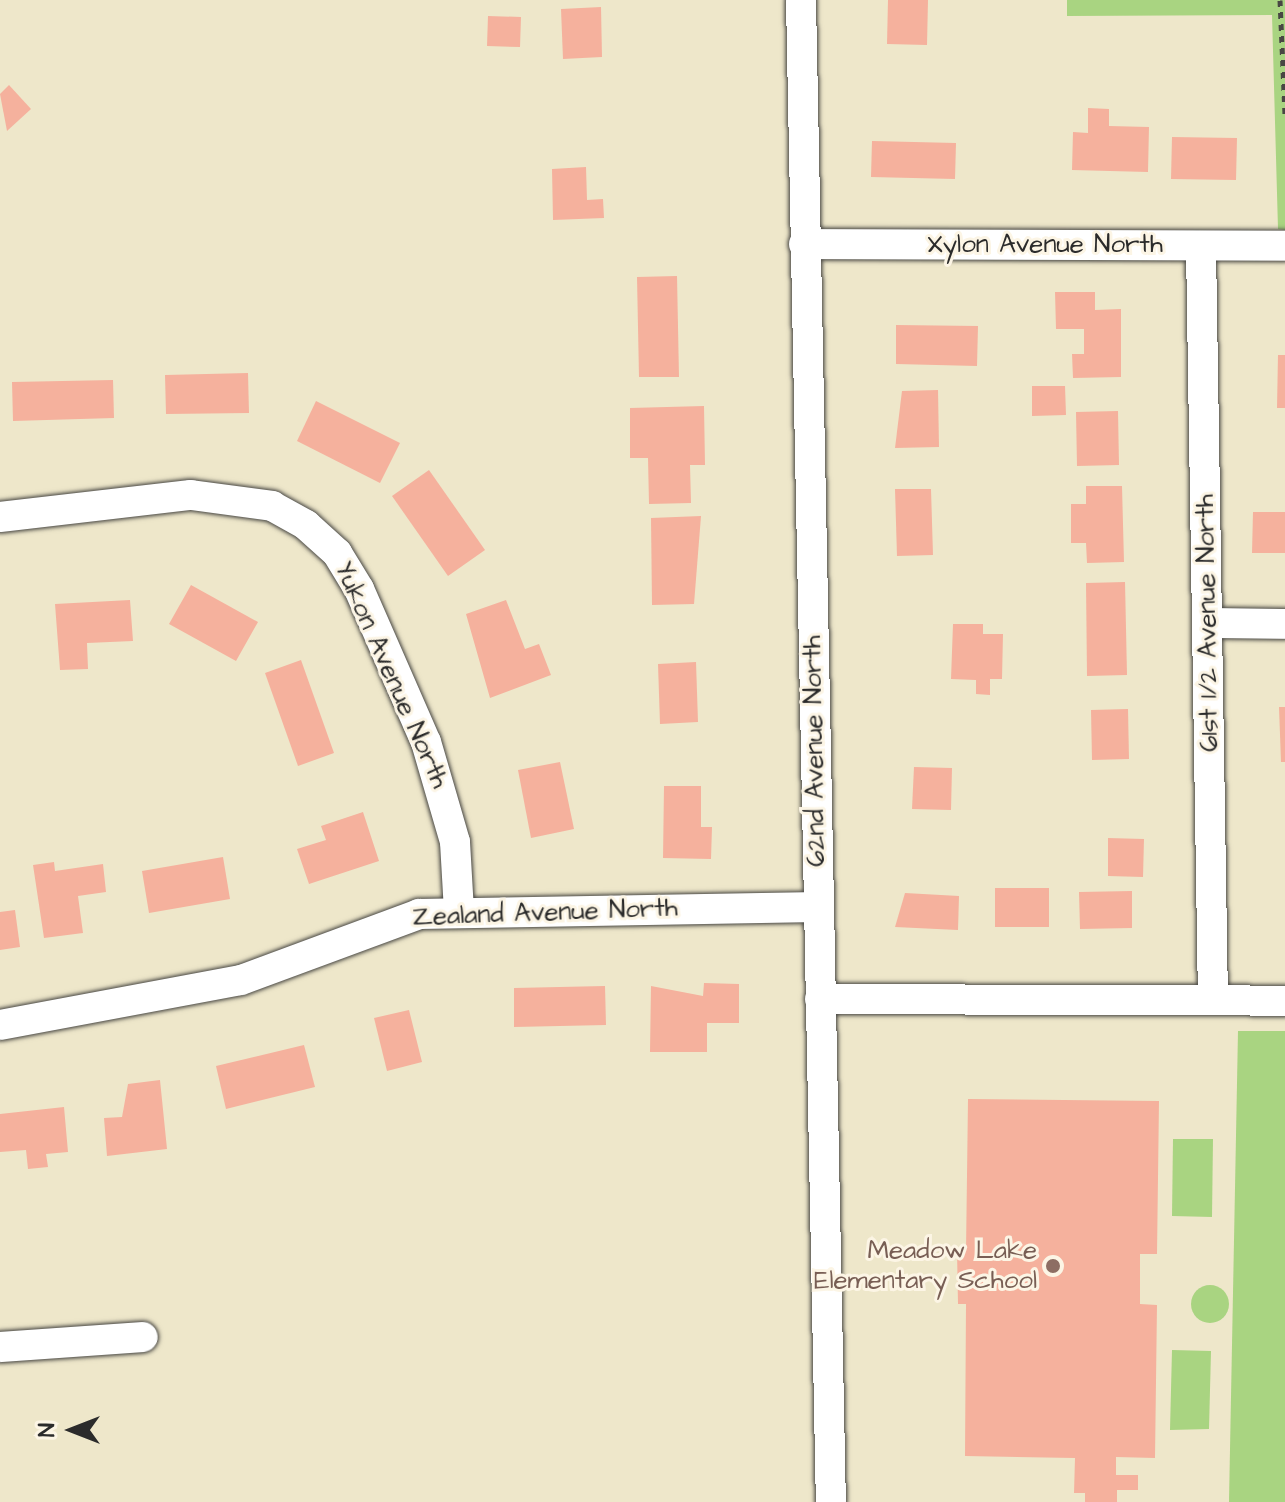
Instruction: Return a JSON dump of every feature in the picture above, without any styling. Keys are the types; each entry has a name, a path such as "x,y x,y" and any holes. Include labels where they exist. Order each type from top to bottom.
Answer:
{"street":[{"name":"62nd Avenue North","path":"801,0 831,1502"},
{"name":"Xylon Avenue North","path":"804,244 1285,246"},
{"name":"61st 1/2 Avenue North","path":"1201,246 1213,1000"},
{"name":"Yukon Avenue North","path":"0,517 191,495 272,506 306,525 337,553 359,589 426,742 455,842 459,911"},
{"path":"1208,623 1285,624"},
{"name":"Zealand Avenue North","path":"0,1025 241,980 377,924 459,911 818,907"},
{"path":"820,999 1285,1001"},
{"path":"0,1347 143,1337"}],"path":[{"path":"1280,0 1284,14 1285,116"}],"green space":[{"path":"1067,0 1285,0 1285,230 1278,229 1272,15 1067,16"},
{"path":"1238,1031 1285,1031 1285,1502 1229,1502"},
{"path":"1173,1139 1213,1139 1212,1217 1172,1216"},
{"path":"1210,1285 1224,1290 1229,1304 1224,1318 1210,1323 1196,1318 1191,1304 1196,1290"},
{"path":"1172,1350 1211,1351 1209,1429 1170,1430"}],"building":[{"path":"888,0 928,0 927,45 887,44"},
{"path":"601,7 602,57 563,59 561,9"},
{"path":"488,16 521,17 520,47 487,46"},
{"path":"9,85 31,109 7,131 0,94"},
{"path":"1088,108 1109,109 1109,126 1149,127 1148,172 1072,170 1073,132 1088,133"},
{"path":"1172,137 1237,138 1236,180 1171,179"},
{"path":"872,141 956,143 955,179 871,177"},
{"path":"586,167 587,200 603,199 604,218 553,220 552,169"},
{"path":"677,276 679,377 639,377 637,277"},
{"path":"1055,292 1095,292 1095,310 1121,309 1121,377 1073,378 1072,354 1084,354 1084,329 1056,329"},
{"path":"896,325 978,326 977,366 896,364"},
{"path":"1278,355 1285,355 1285,408 1277,408"},
{"path":"248,373 249,413 166,414 165,375"},
{"path":"113,380 114,418 13,421 12,382"},
{"path":"1032,386 1065,386 1066,415 1032,416"},
{"path":"938,390 939,447 895,448 902,391"},
{"path":"316,401 400,443 380,483 297,441"},
{"path":"704,406 705,465 690,465 691,503 649,504 648,458 630,458 630,408"},
{"path":"1118,411 1119,465 1077,466 1076,412"},
{"path":"429,470 485,550 448,576 392,496"},
{"path":"1086,486 1122,486 1124,562 1087,563 1086,543 1071,543 1071,504 1086,504"},
{"path":"895,489 931,489 933,555 897,556"},
{"path":"1253,512 1285,512 1285,553 1252,553"},
{"path":"701,516 694,604 652,605 651,518"},
{"path":"1125,582 1127,675 1087,676 1086,583"},
{"path":"191,585 258,622 236,661 169,624"},
{"path":"130,600 133,641 87,643 88,669 60,670 55,604"},
{"path":"506,600 525,649 539,644 551,675 490,698 466,614"},
{"path":"953,624 983,624 983,634 1003,634 1002,679 990,679 990,695 976,694 976,680 951,679"},
{"path":"301,660 334,753 298,766 265,673"},
{"path":"696,662 698,722 660,724 658,664"},
{"path":"1279,707 1285,707 1285,762 1281,762"},
{"path":"1128,709 1129,759 1092,760 1091,710"},
{"path":"560,762 574,829 531,838 518,770"},
{"path":"914,767 952,768 951,810 912,809"},
{"path":"664,786 701,786 701,827 712,827 711,859 663,858"},
{"path":"363,812 379,861 309,884 297,849 326,840 321,826"},
{"path":"1108,838 1144,839 1143,877 1108,876"},
{"path":"223,857 230,899 149,913 142,871"},
{"path":"54,862 55,871 103,864 106,892 78,896 83,933 44,938 33,865"},
{"path":"995,888 1049,888 1049,927 995,927"},
{"path":"1132,891 1132,928 1080,929 1079,892"},
{"path":"905,893 959,896 958,930 895,927"},
{"path":"15,910 20,947 0,950 0,912"},
{"path":"704,983 739,984 739,1023 707,1023 707,1052 650,1052 651,986 703,996"},
{"path":"605,986 606,1025 514,1027 514,988"},
{"path":"409,1010 422,1062 387,1071 374,1018"},
{"path":"304,1045 315,1087 226,1109 216,1066"},
{"path":"160,1080 167,1149 107,1156 104,1118 122,1117 128,1084"},
{"name":"Meadow Lake Elementary School","path":"968,1099 1159,1101 1157,1254 1140,1254 1140,1304 1157,1305 1155,1458 1116,1457 1116,1475 1138,1475 1138,1490 1117,1490 1117,1502 1085,1502 1085,1493 1074,1493 1075,1458 965,1456 966,1304 958,1304 957,1251 966,1251"},
{"path":"64,1107 68,1152 46,1154 48,1167 28,1169 26,1150 0,1152 0,1114"}],"place":[{"name":"Meadow Lake Elementary School","path":"1053,1266"}]}
